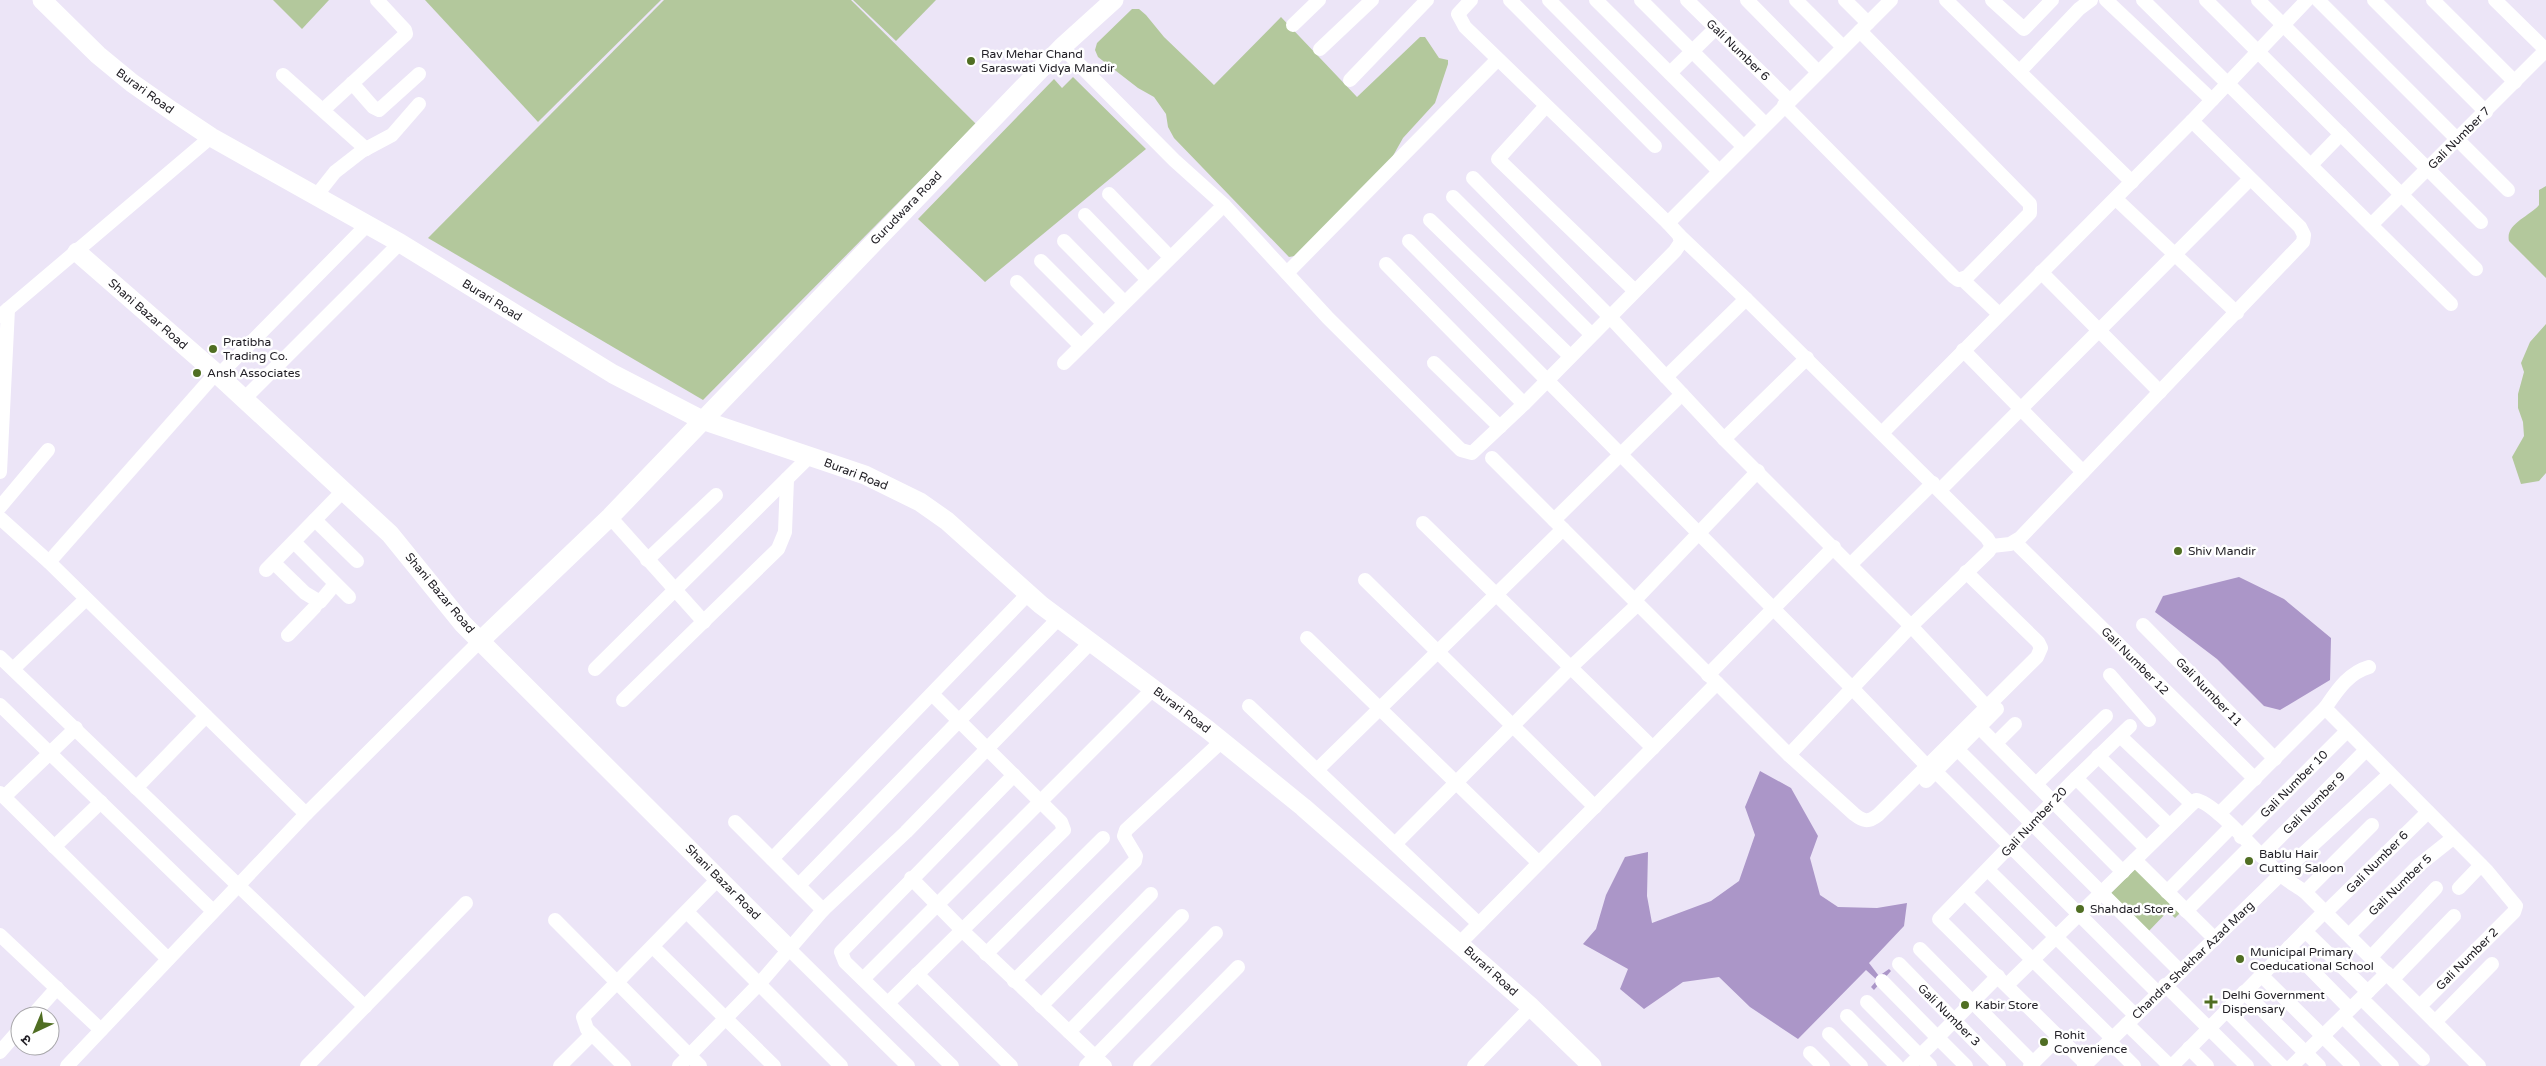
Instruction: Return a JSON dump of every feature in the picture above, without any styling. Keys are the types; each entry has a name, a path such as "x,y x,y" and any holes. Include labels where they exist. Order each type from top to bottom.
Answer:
{"street":[{"path":"323,110 406,34 405,30 377,0"},
{"name":"Gurudwara Road","path":"480,641 610,517 1062,47 1114,0"},
{"path":"1294,25 1319,0"},
{"path":"1320,49 1372,0"},
{"path":"1350,80 1427,0"},
{"path":"1470,0 1458,14 1460,21 1497,60 1746,298 1937,487 1987,538 1992,546"},
{"path":"1510,0 1655,146"},
{"path":"1549,0 1719,171"},
{"path":"1596,0 1743,146"},
{"path":"1641,0 1765,124"},
{"name":"Gali Number 6","path":"1687,0 1954,277 1964,280 1999,314"},
{"path":"1747,0 1818,72"},
{"path":"1796,0 1843,47"},
{"path":"1845,0 1864,27 2030,204 2030,213 1964,280"},
{"path":"1946,0 2132,182"},
{"path":"1992,0 2018,26 2026,28 2046,2"},
{"path":"2020,71 2079,9 2091,0"},
{"path":"2106,0 2212,100"},
{"path":"2143,0 2451,304"},
{"path":"2206,0 2476,270"},
{"path":"2258,0 2429,168 2481,222"},
{"path":"1882,433 2192,121 2306,0"},
{"path":"2318,0 2508,190"},
{"path":"2374,0 2486,112"},
{"path":"2433,0 2515,82"},
{"path":"2495,0 2546,50"},
{"path":"1668,223 1786,102 1889,1"},
{"name":"Burari Road","path":"47,2 98,55 132,83 211,136 368,224 612,374 702,420 865,475 920,502 947,521 1028,594 1222,741 1303,807 1460,943 1531,1007 1592,1066"},
{"path":"1670,73 1716,28"},
{"path":"1062,47 1174,160 1224,205 1328,318 1462,450 1472,453 1524,404 1634,290 1679,247 1681,242 1679,236"},
{"name":"Gali Number 7","path":"2371,225 2546,50"},
{"path":"1287,272 1497,60"},
{"path":"352,83 373,108 379,110 419,74"},
{"path":"283,75 366,148"},
{"path":"316,196 335,172 366,148 392,135 419,104"},
{"path":"1546,106 1498,158 1634,290"},
{"path":"1788,755 1911,626 1992,546 2015,542 2237,313 2303,242 2304,235 2300,227 2192,121"},
{"path":"2311,165 2341,134"},
{"path":"0,472 3,313 77,252 211,136"},
{"path":"1474,178 1609,316 1724,439 1851,564 1991,708"},
{"path":"1851,564 1937,487 2020,408 2175,256 2250,179"},
{"path":"1109,194 1170,257"},
{"path":"1453,197 1591,334"},
{"path":"2116,198 2237,313"},
{"path":"1064,363 1224,205"},
{"path":"1085,215 1147,279"},
{"path":"1430,220 1570,356"},
{"path":"48,562 217,374 368,224"},
{"path":"1064,240 1124,302"},
{"path":"1409,241 1852,688 1929,773 2162,989 2209,1028 2247,1066"},
{"path":"244,399 400,243"},
{"name":"Shani Bazar Road","path":"77,252 217,374 390,534 463,624 790,948"},
{"path":"1041,261 1103,323"},
{"path":"1386,264 1524,404"},
{"path":"2041,272 2160,392"},
{"path":"1017,282 1081,346"},
{"path":"1666,377 1746,298"},
{"path":"1963,350 2083,472"},
{"path":"1724,439 1807,358"},
{"path":"1434,362 1500,427"},
{"path":"1317,770 1495,594 1621,456 1682,394"},
{"path":"0,507 48,450"},
{"path":"595,669 810,456"},
{"path":"1492,458 1788,755 1861,820 1868,821 1878,815 1957,749 1979,727 1991,708"},
{"path":"1395,844 1636,602 1758,471"},
{"path":"623,700 778,549 785,532 787,479"},
{"path":"335,584 320,602 270,566 344,491"},
{"path":"647,560 716,495"},
{"path":"610,517 704,622"},
{"path":"0,518 48,562 306,814"},
{"path":"315,520 357,561"},
{"path":"1423,523 1653,748"},
{"path":"294,542 349,597"},
{"name":"Gali Number 12","path":"2015,542 2255,779"},
{"path":"1460,943 1653,748 1774,610 1834,547"},
{"path":"1929,773 2037,657 2041,648 1966,572"},
{"path":"1365,580 1595,807"},
{"path":"772,859 1028,594"},
{"path":"12,669 86,599"},
{"path":"288,635 315,607"},
{"path":"799,886 1059,618"},
{"name":"Gali Number 11","path":"2143,625 2275,759"},
{"path":"1307,638 1539,863"},
{"path":"67,1066 236,886 480,641"},
{"path":"679,1066 695,1061 725,1018 760,983 823,910 906,832 988,750 1091,642"},
{"path":"0,657 76,728 236,886 365,1007"},
{"path":"2219,814 2325,708 2336,692 2356,671 2369,667"},
{"path":"2110,675 2149,720"},
{"path":"863,979 1153,689"},
{"path":"888,1003 1064,830 1061,822 932,694"},
{"path":"0,705 212,911"},
{"path":"1249,706 1478,924"},
{"path":"2325,708 2481,865 2459,888"},
{"path":"136,788 206,716"},
{"path":"2036,784 2106,716"},
{"path":"1996,743 2015,724"},
{"path":"1979,727 2123,872"},
{"path":"76,728 2,795 168,959"},
{"name":"Gali Number 20","path":"2002,981 1939,919 2098,756 2125,731 2192,804"},
{"name":"Gali Number 10","path":"2246,842 2347,731"},
{"path":"1014,981 1135,861 1136,856 1124,836 1126,830 1222,741"},
{"path":"1957,749 2181,972"},
{"name":"Gali Number 9","path":"2246,842 2366,750"},
{"path":"2098,756 2165,821"},
{"name":"Chandra Shekhar Azad Marg","path":"2091,1063 2110,1040 2162,989 2280,875 2390,774"},
{"path":"952,1066 845,962 841,952 911,878 1014,775"},
{"path":"2076,778 2143,845"},
{"path":"1910,1066 1973,1003 2033,960 2196,800 2201,800 2219,814 2280,875 2305,892 2326,912 2479,1066"},
{"path":"54,846 101,802"},
{"name":"Gali Number 6","path":"2171,1066 2305,931 2428,812"},
{"path":"735,822 823,910"},
{"path":"2305,892 2372,825"},
{"path":"986,954 1103,838"},
{"name":"Gali Number 5","path":"2349,935 2419,865 2454,838"},
{"path":"2167,892 2246,842"},
{"path":"2186,910 2246,842"},
{"path":"2136,860 2215,939"},
{"name":"Gali Number 2","path":"2420,1006 2514,912 2516,906 2514,901 2481,865"},
{"path":"1988,870 2057,937 2171,1066"},
{"path":"620,1064 583,1023 583,1017 718,878"},
{"path":"911,878 986,954 1069,1032 1095,1063 1216,933"},
{"path":"2371,957 2436,888"},
{"path":"1966,893 2134,1066"},
{"path":"1041,1006 1151,894"},
{"path":"307,1066 466,903"},
{"path":"686,912 760,983 841,1066"},
{"path":"1069,1032 1182,916"},
{"path":"2292,1066 2322,1035 2390,976 2454,916"},
{"path":"555,920 695,1061"},
{"path":"2305,931 2423,1059"},
{"path":"0,935 101,1030"},
{"path":"653,947 774,1066"},
{"path":"2289,947 2392,1066"},
{"path":"790,948 908,1066"},
{"path":"1920,949 2031,1065 2059,1037"},
{"name":"Gali Number 3","path":"1899,964 1999,1066"},
{"path":"2435,1022 2492,964"},
{"path":"1140,1066 1238,967"},
{"path":"917,974 1011,1066"},
{"path":"2261,975 2353,1066"},
{"path":"1882,981 1966,1066"},
{"path":"2002,981 2059,1037 2091,1063"},
{"path":"41,1006 57,988"},
{"path":"2244,992 2318,1066"},
{"path":"1867,1002 1930,1066"},
{"path":"1474,1066 1531,1007"},
{"path":"2226,1010 2282,1066"},
{"path":"1847,1016 1897,1066"},
{"path":"560,1066 592,1034"},
{"path":"1829,1034 1861,1066"},
{"path":"0,1052 10,1040"},
{"path":"2189,1048 2207,1066"},
{"path":"1810,1053 1823,1066"}],"green space":[{"path":"273,0 329,0 302,29"},
{"path":"425,0 661,0 538,122"},
{"path":"664,0 851,0 976,124 703,400 428,238"},
{"path":"853,0 936,0 896,41"},
{"path":"1132,9 1139,9 1146,15 1164,37 1214,85 1281,17 1357,97 1420,37 1425,37 1439,58 1448,60 1448,64 1435,103 1403,138 1389,163 1295,256 1289,257 1174,138 1168,127 1166,114 1154,97 1138,88 1098,57 1095,50 1097,43"},
{"path":"1073,77 1146,149 985,282 918,219 1054,79 1062,88"},
{"path":"2546,186 2546,278 2509,241 2509,235 2514,225 2539,205 2539,190"},
{"path":"2546,324 2546,473 2539,481 2521,484 2512,457 2524,436 2523,422 2518,408 2518,394 2524,372 2521,363 2530,342"},
{"path":"2137,867 2182,911 2175,918 2168,911 2147,933 2109,895"}],"shaded area":[{"path":"2239,577 2284,599 2331,638 2330,680 2280,710 2264,706 2217,659 2155,612 2163,596"},
{"path":"1760,771 1791,788 1818,836 1810,858 1820,895 1838,907 1877,908 1907,903 1904,926 1869,963 1879,976 1889,969 1891,971 1874,990 1871,987 1877,980 1866,970 1798,1039 1750,1007 1719,977 1683,982 1644,1009 1620,989 1628,969 1583,944 1596,929 1606,895 1625,857 1648,852 1647,896 1652,923 1711,901 1739,881 1755,835 1745,807"}],"place":[{"name":"Rav Mehar Chand Saraswati Vidya Mandir","path":"971,61"},
{"name":"Pratibha Trading Co.","path":"213,349"},
{"name":"Ansh Associates","path":"197,373"},
{"name":"Shiv Mandir","path":"2178,551"},
{"name":"Bablu Hair Cutting Saloon","path":"2249,861"},
{"name":"Shahdad Store","path":"2080,909"},
{"name":"Municipal Primary Coeducational School","path":"2240,959"},
{"name":"Delhi Government Dispensary","path":"2211,1002"},
{"name":"Kabir Store","path":"1965,1005"},
{"name":"Rohit Convenience","path":"2044,1042"}]}
